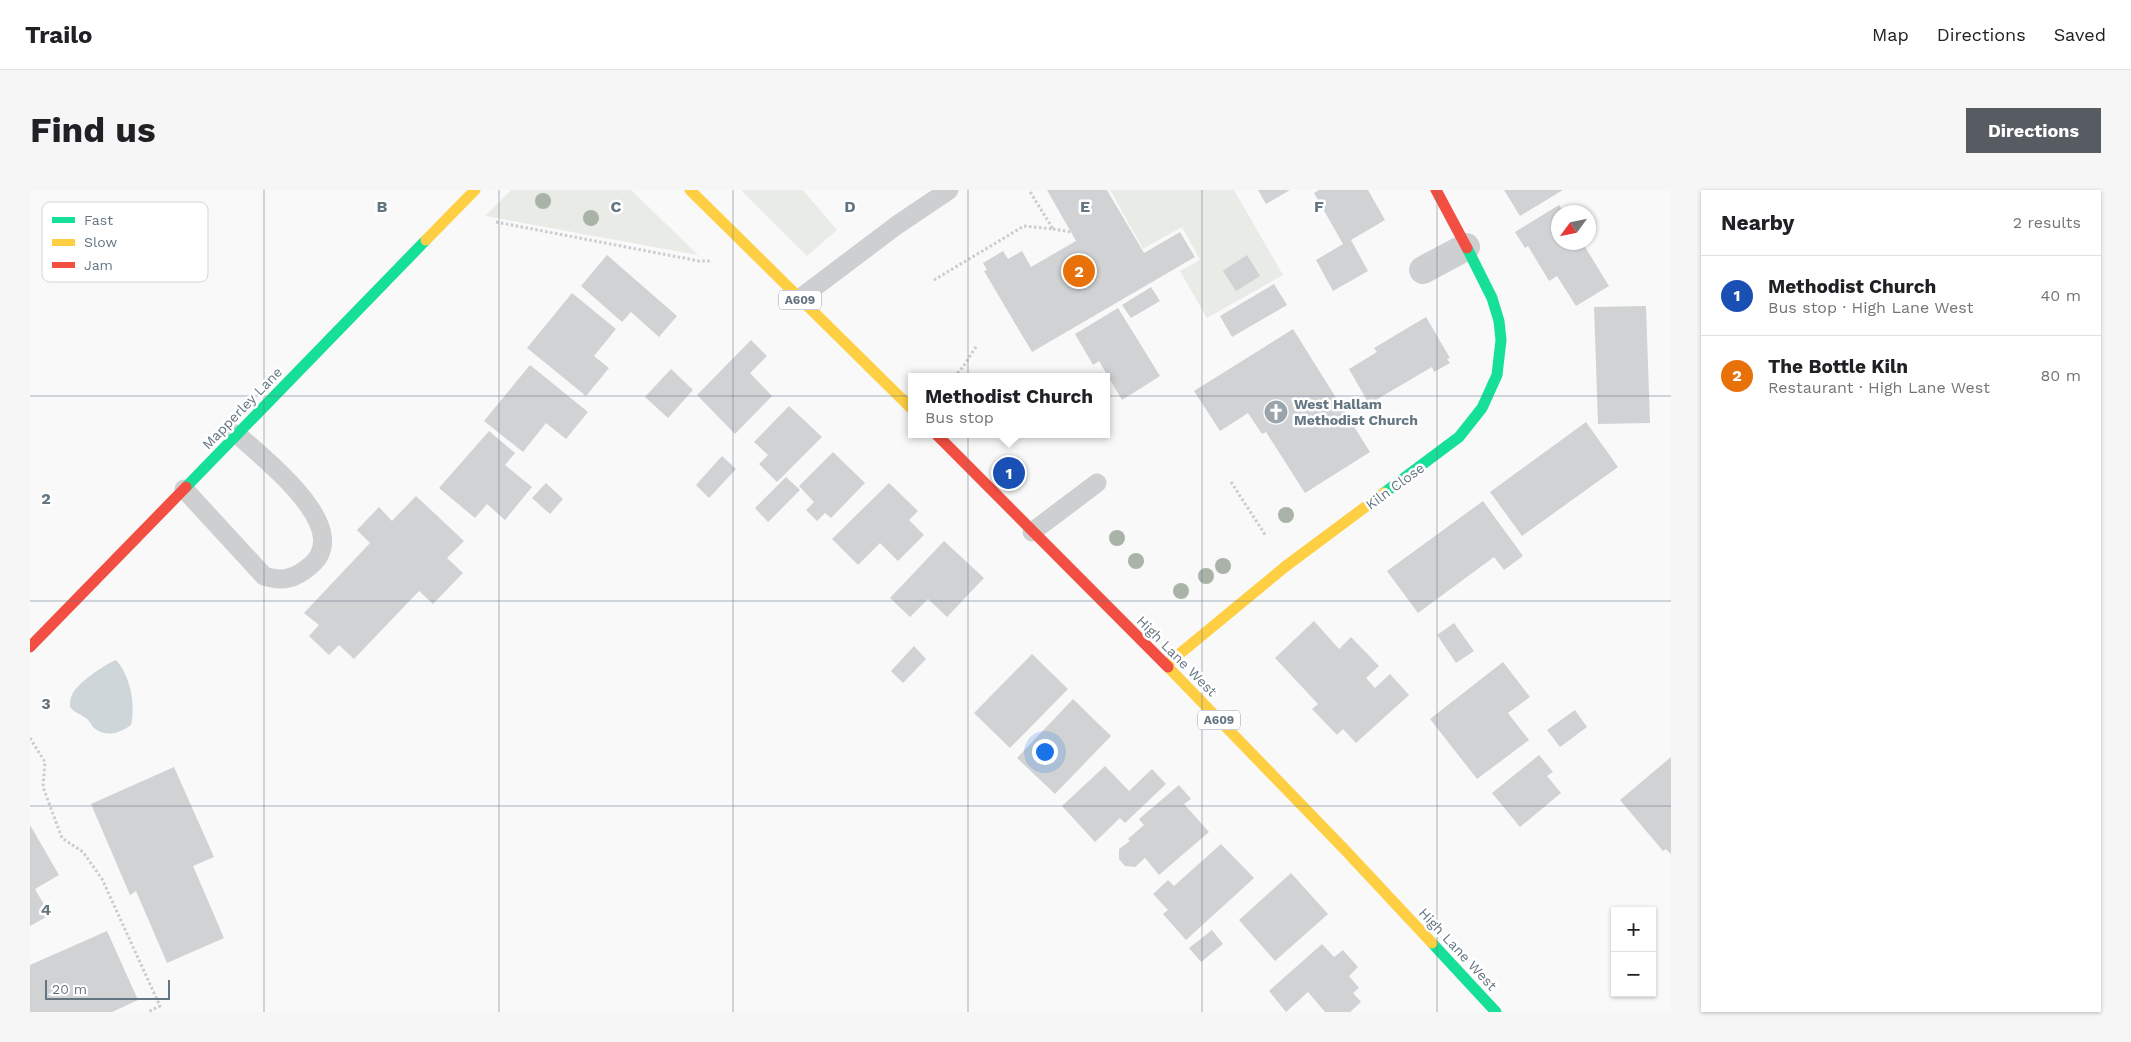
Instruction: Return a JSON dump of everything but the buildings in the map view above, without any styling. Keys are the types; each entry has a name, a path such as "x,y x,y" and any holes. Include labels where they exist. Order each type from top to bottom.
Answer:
{"street":[{"name":"Mapperley Lane","path":"30,647 475,190"},
{"name":"A609","path":"690,190 908,405"},
{"name":"Kiln Close","path":"1166,665 1286,566 1459,437 1475,421 1490,396 1496,380 1502,341 1494,304 1436,190"},
{"path":"1423,270 1466,247"},
{"name":"High Lane West","path":"940,438 1166,665 1346,851 1496,1012"}],"lane":[{"path":"799,299 889,231 949,190"},
{"path":"184,489 264,576 278,580 288,579 300,574 314,563 322,546 320,523 314,511 301,495 237,434"},
{"path":"1032,532 1097,483"}],"path":[{"path":"1029,190 1053,229"},
{"path":"452,212 699,261 759,258"},
{"path":"934,280 1024,226 1071,232"},
{"path":"958,373 977,345"},
{"path":"1231,482 1286,566"},
{"path":"30,738 45,762 43,787 62,838 83,852 102,879 160,1006 148,1012"}],"shaded area":[{"path":"511,190 631,190 698,255 485,216"},
{"path":"741,190 803,190 837,230 807,256"},
{"path":"1110,190 1234,190 1283,275 1207,318 1180,271 1200,260 1182,227 1143,249"},
{"path":"116,660 121,666 128,682 133,709 131,725 118,732 108,734 94,728 89,720 74,711 70,707 70,701 71,696 79,685 98,670"}],"traffic: fast":[{"path":"186,487 426,240"},
{"path":"1384,493 1459,437 1482,408 1497,375 1501,340 1499,321 1492,298 1467,248"},
{"path":"1432,943 1496,1012"}],"traffic: slow":[{"path":"426,240 475,190"},
{"path":"690,190 908,405"},
{"path":"1166,665 1286,566 1384,493"},
{"path":"1168,667 1432,943"}],"traffic: jam":[{"path":"1436,190 1467,248"},
{"path":"940,438 1168,667"},
{"path":"30,647 186,487"}],"place":[{"name":"The Bottle Kiln","path":"1079,271"},
{"name":"West Hallam Methodist Church","path":"1276,412"},
{"name":"Methodist Church","path":"1009,473"}]}
